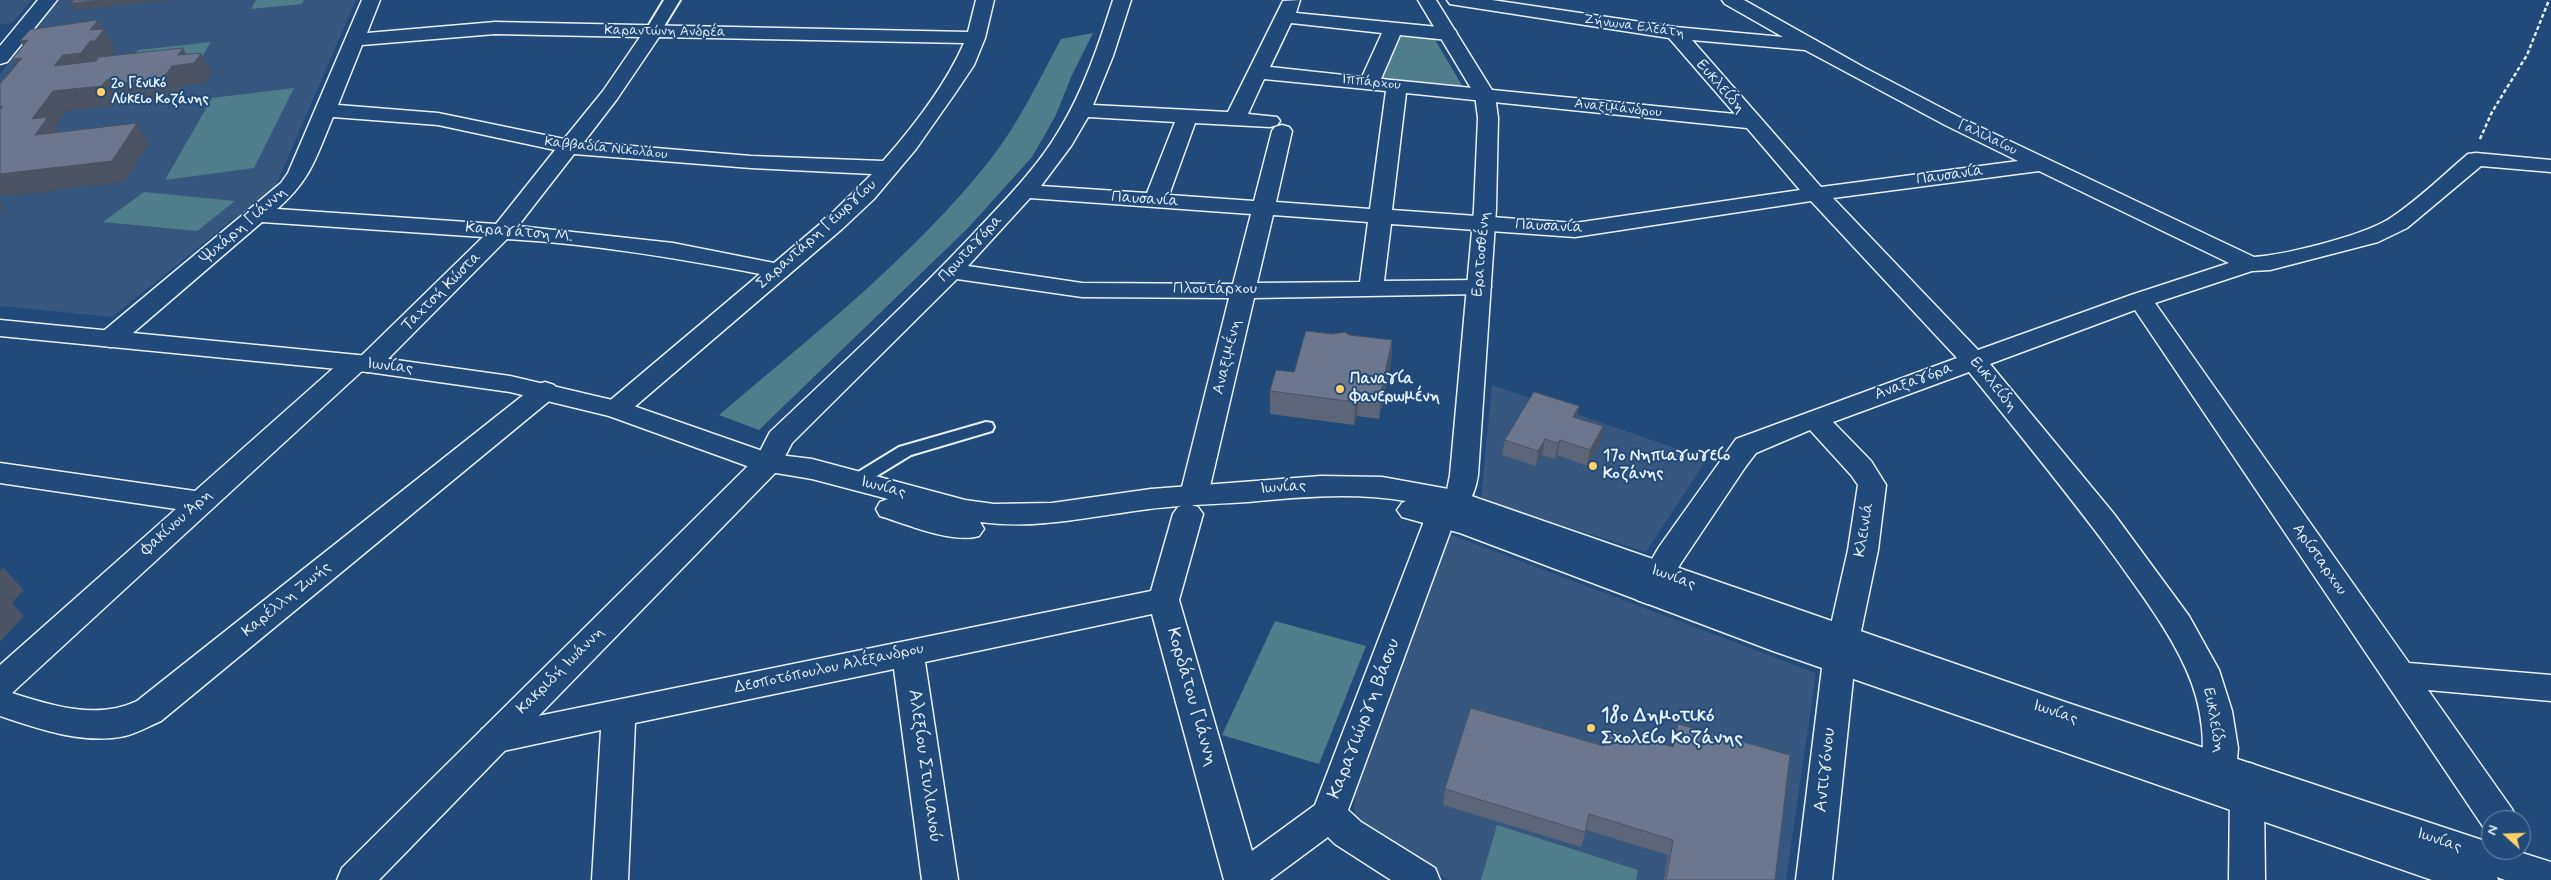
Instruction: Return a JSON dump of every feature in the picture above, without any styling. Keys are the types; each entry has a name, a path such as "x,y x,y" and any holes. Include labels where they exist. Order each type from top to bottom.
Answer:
{"street":[{"path":"0,58 48,0"},
{"name":"Ψυχάρη Γιάννη","path":"110,339 289,188 299,173 371,0"},
{"name":"Ταχτσή Κώστα","path":"362,364 502,231 610,95 672,0"},
{"name":"Σαραντάρη Γεωργίου","path":"624,412 778,271 834,224 866,194 889,168 909,145 964,65 976,38 984,0"},
{"name":"Πρωταγόρα","path":"768,463 780,438 952,270 1024,191 1059,147 1080,110 1113,30 1122,0"},
{"path":"1080,110 1235,119 1292,0"},
{"name":"Ερατοσθένη","path":"1426,0 1485,95 1488,118 1484,223 1464,475 1460,493 1447,508"},
{"name":"Ζήνωνα Ελεάτη","path":"1456,0 1675,33 1812,46"},
{"name":"Γαλιλαίου","path":"1731,0 1952,121 2250,264"},
{"path":"1284,18 1448,34"},
{"name":"Καραντώνη Ανδρέα","path":"354,40 495,28 652,33 976,38"},
{"path":"1369,83 1394,28"},
{"path":"0,32 24,29"},
{"name":"Ευκλείδη","path":"1675,33 1816,194 1974,361 2104,521 2178,625 2203,670 2215,711 2220,748 2232,783 2247,880"},
{"name":"Ιππάρχου","path":"1257,72 1485,95"},
{"path":"1371,288 1397,86"},
{"name":"Αναξιμάνδρου","path":"1485,95 1752,122"},
{"name":"Καββαδία Νικολάου","path":"325,110 438,120 569,147 751,162 889,168"},
{"path":"1156,200 1188,116"},
{"name":"Αναξιμένη","path":"1191,505 1264,208 1276,126 1235,119"},
{"path":"2476,159 2551,166"},
{"name":"Αναξαγόρα","path":"1654,583 1704,504 1746,446 2140,300 2250,264 2270,263 2370,238 2398,223 2476,159"},
{"name":"Παυσανία","path":"1024,191 1484,223 1553,230 1595,229 1816,194 2041,164"},
{"name":"Καραγάτση Μ.","path":"258,215 502,231 624,243 778,271"},
{"name":"Πλουτάρχου","path":"952,270 1052,287 1082,290 1244,291 1479,287"},
{"name":"Αρίσταρχου","path":"2140,300 2491,810"},
{"name":"Ιωνίας","path":"0,328 444,373 545,391 624,412 768,463 812,468 965,510 994,514 1052,513 1191,505 1340,502 1447,508 1841,650 2232,783 2480,880"},
{"name":"Φακίνου Άρη","path":"0,685 200,502 362,364"},
{"name":"Καρέλλη Ζωής","path":"0,703 73,723 100,725 127,722 149,711 545,391"},
{"name":"Κλεινιά","path":"1815,419 1861,468 1872,484 1863,550 1841,650"},
{"name":"Ιωνίας","path":"768,463 786,476 802,482 930,521 987,532 1052,530 1140,517 1191,505"},
{"name":"Κακριδή Ιωάννη","path":"355,880 768,463"},
{"path":"0,473 200,502"},
{"path":"1164,600 1191,505"},
{"name":"Καραγιώργη Βάσου","path":"1422,880 1348,833 1329,815 1447,508"},
{"name":"Δεσποτόπουλου Αλέξανδρου","path":"494,739 1164,600"},
{"name":"Κορδάτου Γιάννη","path":"1164,600 1242,880"},
{"name":"Αντιγόνου","path":"1814,880 1841,650"},
{"name":"Αλεξίου Στυλιανού","path":"908,653 940,880"},
{"path":"2398,675 2551,688"},
{"path":"610,880 619,713"},
{"name":"Ιωνίας","path":"2232,783 2536,870"},
{"path":"1242,880 1329,815"}],"lane":[{"path":"856,481 905,451 986,427"}],"path":[{"path":"2476,159 2486,120 2500,94 2518,70 2545,15 2549,0"}],"shaded area":[{"path":"0,0 32,0 12,23 0,25"},
{"path":"58,0 356,0 276,185 112,317 0,306 0,74"},
{"name":"17ο Νηπιαγωγείο Κοζάνης","path":"1492,385 1707,459 1646,552 1481,499"},
{"name":"18ο Δημοτικό Σχολείο Κοζάνης","path":"1444,532 1816,673 1786,880 1449,880 1355,825 1354,783"}],"green space":[{"path":"256,0 304,0 302,4 251,9"},
{"path":"1093,33 1072,75 1055,117 1032,157 969,227 759,430 719,415 826,325 928,230 960,196 1000,146 1028,101 1061,39"},
{"path":"1396,35 1434,38 1463,87 1377,78"},
{"path":"211,42 201,58 126,67 138,50"},
{"path":"294,88 254,168 165,180 212,98"},
{"path":"144,192 235,201 197,231 103,222"},
{"path":"1275,621 1366,646 1319,764 1222,735"},
{"path":"1497,825 1638,870 1636,880 1481,880"}],"building":[{"path":"74,0 104,0 71,3"},
{"path":"98,20 90,30 104,29 95,41 90,41 81,53 63,55 54,66 96,61 99,57 183,48 178,55 201,53 194,63 172,66 163,78 117,84 120,79 106,80 102,86 53,91 32,119 48,117 35,135 137,123 112,161 0,174 0,110 3,106 0,106 0,84 22,58 12,59 28,40 20,41 30,30"},
{"path":"1306,331 1333,334 1345,332 1349,335 1392,340 1380,396 1358,393 1355,402 1270,391 1276,370 1294,372"},
{"path":"1534,392 1579,406 1573,417 1603,426 1590,450 1560,440 1558,443 1545,439 1538,451 1505,440"},
{"path":"1471,708 1604,746 1608,729 1673,747 1678,724 1790,755 1775,880 1666,880 1673,840 1589,814 1585,832 1445,789"}],"place":[{"name":"2ο Γενικό Λύκειο Κοζάνης","path":"101,92"},
{"name":"Παναγία Φανερωμένη","path":"1340,389"},
{"name":"17ο Νηπιαγωγείο Κοζάνης","path":"1593,466"},
{"name":"18ο Δημοτικό Σχολείο Κοζάνης","path":"1591,728"}]}
